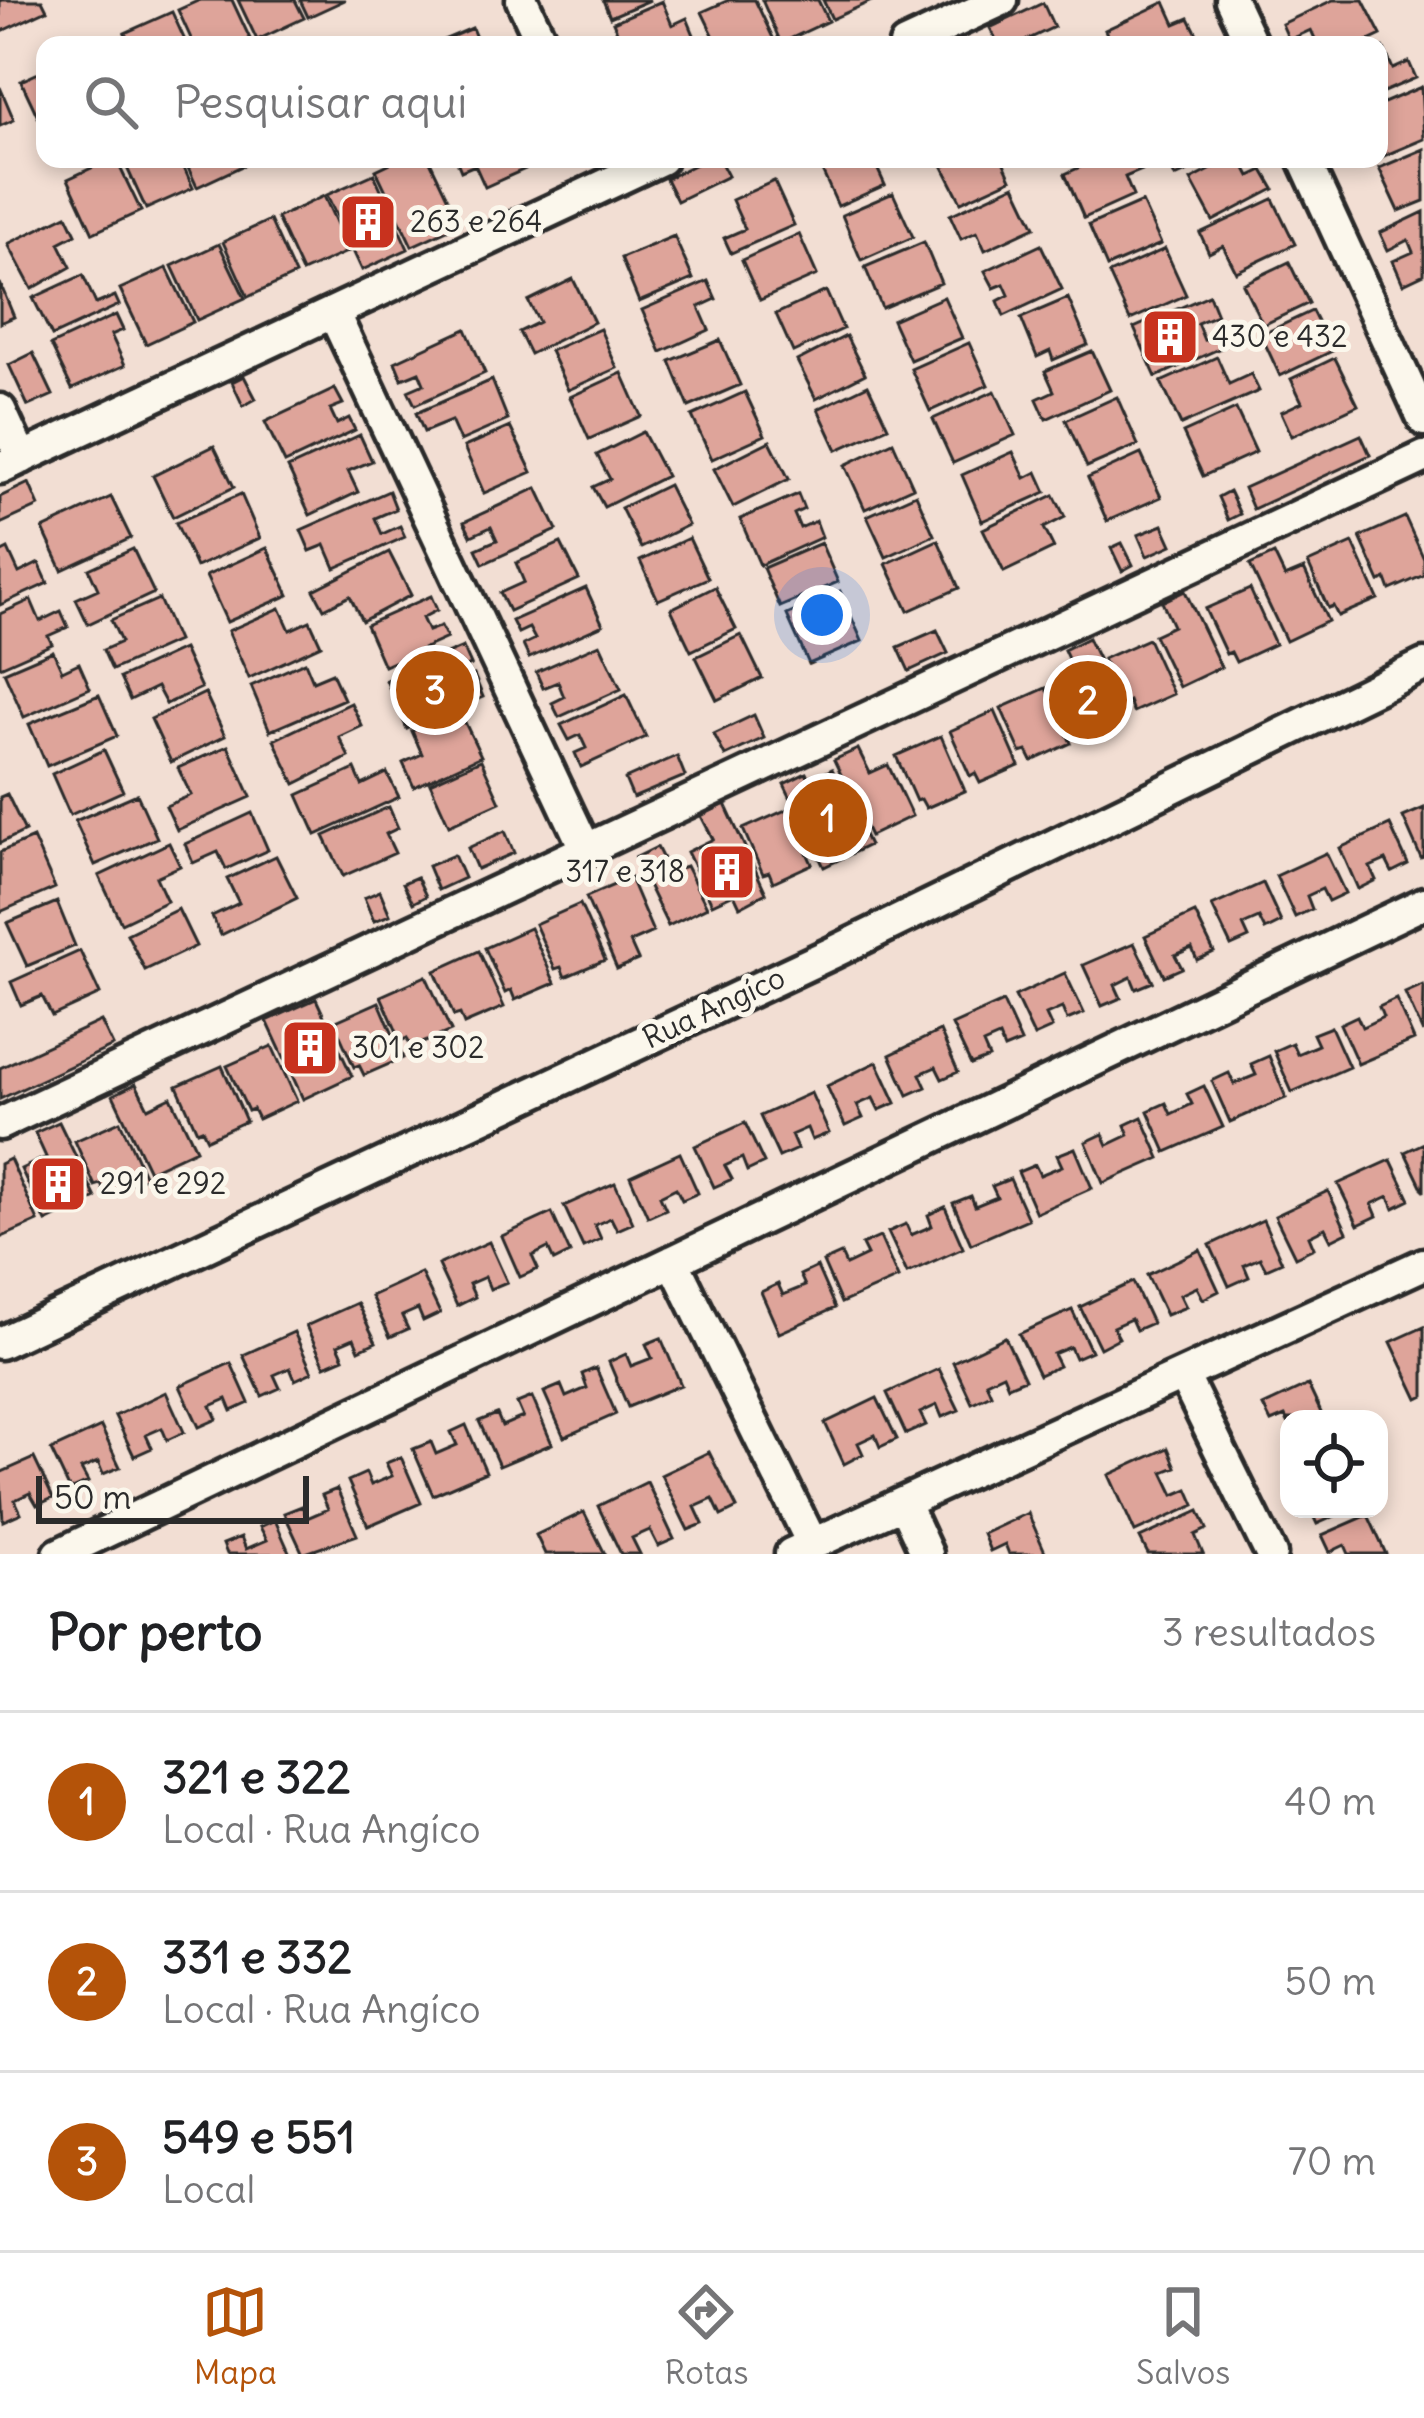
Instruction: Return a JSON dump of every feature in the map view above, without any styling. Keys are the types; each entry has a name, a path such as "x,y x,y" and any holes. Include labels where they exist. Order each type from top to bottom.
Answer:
{"street":[{"path":"522,0 540,36"},
{"path":"924,36 1002,0"},
{"path":"1231,0 1248,36"},
{"path":"1308,168 1424,419"},
{"path":"0,410 11,463 334,314 603,171"},
{"path":"334,314 586,850"},
{"path":"0,1124 1424,457"},
{"name":"Rua Angíco","path":"0,1343 832,953 1424,665"},
{"path":"59,1554 1424,903"},
{"path":"673,1261 801,1549 1424,1264"},
{"path":"1184,1377 1271,1554"},
{"path":"904,1504 927,1554"}],"building":[{"path":"0,0 42,0 47,10 0,32"},
{"path":"200,0 232,0 249,36 190,36 178,10"},
{"path":"238,0 295,0 304,18 266,36 255,36"},
{"path":"300,0 345,0 308,17"},
{"path":"603,0 650,0 610,17"},
{"path":"729,0 755,0 772,36 714,36 702,12"},
{"path":"762,0 818,0 828,21 796,36 778,36"},
{"path":"823,0 874,0 832,19"},
{"path":"1333,0 1363,0 1381,35 1314,36 1311,30 1287,36 1282,24"},
{"path":"662,1 672,25 687,18 694,35 619,36 613,22"},
{"path":"1165,2 1175,24 1189,18 1198,36 1108,36 1105,30"},
{"path":"1043,3 1054,27 1035,36 994,36 990,28"},
{"path":"172,12 183,36 126,36"},
{"path":"1388,58 1393,69 1409,62 1416,78 1388,90"},
{"path":"36,74 36,113 21,81"},
{"path":"0,87 14,120 0,126"},
{"path":"1421,87 1424,139 1388,154 1388,101"},
{"path":"1424,149 1424,201 1399,211 1379,168"},
{"path":"92,168 120,168 141,211 93,233 68,179"},
{"path":"127,168 184,168 193,188 146,209"},
{"path":"188,168 238,168 197,187"},
{"path":"433,168 460,224 412,246 376,170"},
{"path":"476,168 527,168 485,187"},
{"path":"688,168 724,168 728,176 677,201 666,179"},
{"path":"821,168 877,168 885,185 838,206"},
{"path":"944,168 1006,168 1011,179 961,202"},
{"path":"1078,168 1142,170 1125,177 1133,196 1084,218 1065,174"},
{"path":"1171,168 1195,168 1175,177"},
{"path":"1214,168 1246,168 1250,176 1263,170 1274,189 1213,221 1191,180"},
{"name":"263 e 264","path":"374,174 408,249 362,270 327,195"},
{"path":"774,181 794,225 731,253 724,238 745,229 732,200"},
{"path":"1015,185 1035,227 985,250 977,232 961,239 950,215"},
{"path":"893,193 913,237 861,260 842,215"},
{"path":"324,196 349,251 302,272 277,218"},
{"path":"1273,199 1295,244 1236,272 1223,246 1209,253 1200,233"},
{"path":"1142,202 1161,244 1107,267 1089,225"},
{"path":"1424,212 1424,274 1403,284 1393,261 1413,252 1408,240 1388,250 1380,233"},
{"path":"67,215 76,234 59,243 71,267 32,289 8,244"},
{"path":"270,220 295,275 248,297 223,242"},
{"path":"799,234 817,275 760,300 742,260"},
{"path":"674,236 693,279 639,302 621,258"},
{"path":"924,242 941,283 882,308 865,267"},
{"path":"219,244 245,298 197,320 172,266"},
{"path":"1041,245 1062,289 1004,316 998,301 1009,295 1004,284 994,288 985,271"},
{"path":"1165,249 1186,295 1130,320 1109,274"},
{"path":"1289,262 1309,303 1263,325 1243,284"},
{"path":"167,268 193,322 146,344 120,289"},
{"path":"83,275 96,304 115,296 119,305 52,336 33,298"},
{"path":"573,279 594,322 530,354 519,332 539,322 528,301"},
{"path":"708,281 716,299 699,307 709,330 661,352 642,310"},
{"path":"0,283 14,317 0,323"},
{"path":"826,291 843,329 793,352 776,314"},
{"name":"430 e 432","path":"1209,295 1217,315 1197,323 1204,340 1219,334 1225,346 1156,377 1134,328"},
{"path":"944,297 962,338 910,360 892,320"},
{"path":"1068,298 1088,345 1053,360 1050,351 1037,357 1021,318"},
{"path":"1312,311 1332,351 1280,376 1261,335"},
{"path":"116,315 123,330 111,335 125,365 72,389 51,345"},
{"path":"466,329 485,373 415,405 408,391 424,384 419,372 402,379 395,362"},
{"path":"600,329 617,368 568,390 550,351"},
{"path":"846,336 865,374 816,399 797,361"},
{"path":"720,340 740,385 689,407 670,361"},
{"path":"969,343 988,385 930,411 911,369"},
{"path":"1092,351 1110,390 1046,419 1037,399 1054,391 1045,371"},
{"path":"33,353 53,395 28,406 9,365"},
{"path":"1217,357 1229,384 1251,374 1259,391 1181,425 1161,382"},
{"path":"1335,358 1358,405 1292,436 1281,412 1302,402 1291,379"},
{"path":"622,373 641,416 589,439 570,397"},
{"path":"244,376 256,399 243,406 232,382"},
{"path":"492,380 508,420 460,441 451,421 424,432 416,413"},
{"path":"868,385 888,427 837,450 818,409"},
{"path":"335,389 343,404 330,409 337,424 349,418 355,430 285,463 265,422"},
{"path":"995,391 1015,435 953,463 933,419"},
{"path":"745,392 765,435 712,459 692,416"},
{"path":"1117,397 1138,445 1087,467 1066,420"},
{"path":"1236,409 1256,452 1203,476 1183,433"},
{"path":"510,427 532,472 484,493 464,447"},
{"path":"643,432 666,476 604,507 593,487 610,479 597,455"},
{"path":"360,435 372,461 348,471 358,492 310,515 288,468"},
{"path":"1361,435 1370,455 1253,509 1244,488"},
{"path":"770,441 789,479 733,507 714,469"},
{"path":"893,442 913,487 865,509 845,465"},
{"path":"214,446 234,487 173,517 153,476"},
{"path":"1013,452 1025,478 1037,472 1046,492 982,521 962,475"},
{"path":"1141,454 1161,497 1107,521 1088,478"},
{"path":"29,483 39,506 0,524 0,497"},
{"path":"668,485 688,525 641,548 621,508"},
{"path":"537,488 557,530 483,564 476,549 497,540 491,527 471,536 464,522"},
{"path":"389,491 396,509 375,518 382,534 400,526 405,537 335,568 325,545 310,551 301,530"},
{"path":"1229,491 1240,514 1228,520 1218,497"},
{"path":"241,494 260,538 196,567 176,523"},
{"path":"798,494 804,509 794,514 800,528 816,521 822,537 760,565 740,519"},
{"path":"916,494 934,535 886,557 867,516"},
{"path":"1054,495 1065,517 1044,528 1054,548 1004,572 983,529"},
{"path":"111,497 131,538 62,570 43,529"},
{"path":"1405,517 1424,559 1424,575 1390,590 1386,579 1380,582 1360,537"},
{"path":"1163,525 1172,545 1147,556 1138,535"},
{"path":"689,538 708,578 658,600 640,561"},
{"path":"938,540 959,588 908,611 886,564"},
{"path":"561,543 579,579 509,611 500,593 524,582 516,563"},
{"path":"821,543 838,582 780,607 763,568"},
{"path":"1122,543 1133,565 1122,571 1111,548"},
{"path":"1353,543 1378,599 1338,616 1333,606 1328,608 1308,563"},
{"path":"267,548 289,595 227,622 206,576"},
{"path":"8,549 19,573 39,563 48,583 0,605 0,553"},
{"path":"133,549 154,593 88,624 76,599 98,589 89,569"},
{"path":"389,552 411,595 362,621 350,596 324,609 314,590"},
{"path":"1274,554 1285,577 1304,569 1328,621 1286,641 1250,565"},
{"path":"715,587 736,629 691,651 671,609"},
{"path":"586,588 603,625 529,658 523,645 535,639 529,628 518,633 512,621"},
{"path":"1250,589 1275,644 1236,662 1231,652 1226,654 1205,609"},
{"path":"840,591 862,641 809,664 787,615"},
{"path":"1185,591 1221,667 1179,687 1154,635 1173,626 1162,602"},
{"path":"431,596 437,610 422,618 428,631 441,626 447,638 384,666 366,625"},
{"path":"159,599 177,641 112,670 103,650 121,642 111,620"},
{"path":"31,600 40,621 61,611 68,627 48,636 52,644 0,667 0,614"},
{"path":"280,608 290,630 310,621 321,645 249,678 228,631"},
{"path":"937,630 948,653 909,671 898,647"},
{"path":"741,635 762,678 717,700 696,657"},
{"path":"1088,638 1125,715 1075,738 1050,686 1075,674 1064,650"},
{"path":"1148,639 1173,694 1133,712 1129,701 1123,704 1103,659"},
{"path":"600,644 621,689 559,717 552,703 564,697 558,682 543,688 536,672"},
{"path":"463,647 471,665 448,675 452,684 474,675 483,697 407,729 386,680"},
{"path":"183,649 201,688 166,704 157,687 130,700 120,678"},
{"path":"53,651 62,671 79,663 90,688 24,717 4,672"},
{"path":"305,662 313,681 332,673 344,699 270,731 251,686"},
{"path":"1046,688 1071,743 1032,761 1027,751 1021,753 1001,708"},
{"path":"205,693 225,736 171,762 151,719"},
{"path":"99,695 117,736 47,766 29,724"},
{"path":"626,695 646,737 581,767 575,753 586,748 580,735 569,740 561,725"},
{"path":"351,703 362,726 339,737 349,757 295,784 274,740"},
{"path":"459,710 481,756 414,787 403,763 422,754 412,731"},
{"path":"995,711 1019,766 980,783 975,773 970,776 950,731"},
{"path":"754,715 764,738 725,756 714,734"},
{"path":"941,736 965,791 926,808 921,799 916,801 896,756"},
{"path":"228,746 251,797 177,830 166,806 191,795 178,768"},
{"path":"858,749 870,773 888,765 912,816 870,836 834,760"},
{"path":"104,750 123,791 70,815 52,774"},
{"path":"677,756 685,776 633,798 625,779"},
{"path":"481,760 500,802 449,825 430,783"},
{"path":"355,769 362,785 387,773 399,797 316,835 298,795"},
{"path":"832,769 869,845 824,867 784,784 806,773 815,791 826,786 821,775"},
{"path":"7,794 25,831 0,843 0,797"},
{"path":"137,794 157,838 95,865 75,821"},
{"name":"317 e 318","path":"725,804 766,893 740,907 734,894 712,904 687,852 713,839 701,816"},
{"path":"389,807 398,828 386,834 395,853 343,876 324,836"},
{"path":"1424,808 1424,857 1421,858 1403,817"},
{"path":"788,809 812,864 773,882 769,872 763,874 743,829"},
{"path":"252,813 268,850 226,869 218,852 193,863 185,844"},
{"path":"1390,825 1408,864 1392,872 1386,860 1370,867 1376,880 1358,889 1340,848"},
{"path":"505,831 514,853 477,869 468,848"},
{"path":"33,838 55,888 0,912 0,852"},
{"path":"169,843 180,866 156,877 167,901 121,923 99,876"},
{"path":"657,847 670,873 686,866 707,907 668,926 635,858"},
{"path":"1326,853 1345,893 1328,901 1322,889 1307,896 1312,909 1295,917 1276,876"},
{"path":"454,855 464,878 438,890 428,866"},
{"path":"276,856 297,898 221,935 212,916 239,903 227,879"},
{"path":"417,877 426,896 413,903 403,883"},
{"path":"630,878 653,932 630,942 638,960 617,969 586,897"},
{"path":"1263,883 1281,922 1265,930 1259,918 1243,925 1249,938 1231,946 1212,906"},
{"path":"380,891 390,915 374,921 364,898"},
{"path":"57,902 75,946 27,966 7,923"},
{"path":"580,904 605,960 565,977 561,967 555,969 535,924"},
{"path":"178,909 196,946 145,970 127,934"},
{"path":"1195,913 1214,952 1197,960 1192,948 1175,955 1182,968 1164,976 1145,936"},
{"path":"530,928 555,983 515,1000 511,990 505,993 485,948"},
{"path":"1134,943 1153,982 1136,989 1131,977 1115,985 1121,998 1102,1006 1083,965"},
{"path":"80,951 100,994 52,1016 42,996 21,1005 11,982"},
{"path":"479,951 504,1007 464,1024 460,1014 454,1016 435,971"},
{"path":"1065,973 1084,1013 1067,1020 1062,1008 1046,1015 1052,1028 1034,1036 1015,996"},
{"path":"426,976 451,1031 411,1048 407,1038 401,1041 381,996"},
{"path":"1424,988 1423,1033 1405,993"},
{"name":"301 e 302","path":"316,999 352,1076 303,1099 267,1021"},
{"path":"1396,999 1414,1040 1358,1064 1340,1024 1357,1016 1362,1027 1383,1017 1379,1007"},
{"path":"379,1002 403,1058 364,1075 359,1065 354,1067 334,1022"},
{"path":"1003,1002 1021,1042 1004,1049 999,1037 983,1044 989,1058 971,1065 952,1025"},
{"path":"101,1021 113,1046 0,1099 0,1068"},
{"path":"1331,1027 1349,1067 1292,1092 1274,1051 1292,1043 1297,1054 1318,1045 1313,1034"},
{"path":"940,1031 958,1072 942,1079 936,1067 920,1074 926,1087 908,1095 890,1055"},
{"path":"272,1046 297,1101 258,1119 253,1109 248,1111 227,1066"},
{"path":"1269,1056 1286,1098 1230,1122 1212,1081 1229,1073 1234,1084 1256,1075 1251,1064"},
{"path":"877,1062 896,1103 879,1110 873,1098 857,1105 863,1118 845,1126 827,1086"},
{"path":"222,1066 246,1121 207,1139 202,1129 197,1131 177,1086"},
{"path":"136,1084 148,1108 171,1097 196,1149 149,1171 113,1095"},
{"path":"1204,1086 1223,1127 1166,1152 1148,1111 1166,1103 1171,1114 1192,1104 1187,1094"},
{"path":"811,1093 829,1133 812,1140 807,1128 791,1135 797,1149 779,1157 760,1116"},
{"path":"1142,1117 1160,1158 1103,1183 1086,1142 1103,1134 1108,1145 1129,1135 1125,1125"},
{"path":"120,1121 145,1177 105,1194 101,1184 95,1186 75,1141"},
{"name":"291 e 292","path":"59,1122 96,1198 46,1222 21,1169 46,1157 35,1133"},
{"path":"745,1123 764,1163 747,1171 742,1158 725,1166 732,1179 714,1187 695,1146"},
{"path":"1424,1143 1424,1192 1405,1152"},
{"path":"1075,1148 1092,1188 1036,1213 1018,1172 1035,1165 1040,1175 1062,1166 1057,1155"},
{"path":"680,1153 698,1193 682,1200 676,1188 660,1196 666,1209 648,1217 630,1176"},
{"path":"10,1159 38,1221 0,1238 0,1164"},
{"path":"1391,1160 1410,1200 1394,1208 1389,1196 1372,1204 1377,1216 1358,1225 1338,1184"},
{"path":"1010,1179 1028,1219 971,1244 953,1203 971,1196 975,1206 997,1197 992,1186"},
{"path":"615,1183 633,1223 617,1230 611,1218 595,1225 601,1239 583,1247 564,1206"},
{"path":"1328,1191 1347,1232 1331,1240 1325,1228 1309,1236 1314,1248 1295,1257 1275,1216"},
{"path":"945,1207 963,1248 907,1273 888,1232 906,1224 911,1235 932,1226 928,1215"},
{"path":"552,1213 570,1253 554,1261 548,1248 532,1256 538,1269 520,1277 502,1236"},
{"path":"1263,1220 1282,1262 1266,1269 1260,1258 1244,1265 1249,1277 1229,1286 1210,1245"},
{"path":"880,1237 898,1278 841,1303 823,1262 841,1254 846,1265 867,1255 862,1245"},
{"path":"489,1242 507,1282 490,1289 485,1277 469,1284 475,1297 457,1306 438,1265"},
{"path":"1200,1250 1219,1291 1203,1299 1197,1287 1180,1295 1186,1307 1166,1315 1147,1275"},
{"path":"817,1267 835,1308 779,1333 761,1292 778,1284 783,1295 805,1286 800,1275"},
{"path":"421,1273 440,1313 423,1321 418,1309 402,1316 408,1329 390,1337 371,1296"},
{"path":"1133,1282 1152,1323 1136,1330 1131,1319 1113,1327 1119,1338 1100,1348 1080,1307"},
{"path":"357,1303 376,1342 359,1350 354,1338 338,1345 344,1358 325,1366 306,1326"},
{"path":"1072,1310 1091,1351 1075,1358 1070,1347 1053,1354 1059,1366 1039,1375 1019,1334"},
{"path":"1424,1327 1424,1396 1418,1399 1391,1342"},
{"path":"294,1332 312,1372 295,1380 290,1368 274,1375 280,1388 262,1396 243,1355"},
{"path":"1005,1337 1025,1379 1008,1386 1003,1374 986,1382 991,1394 972,1403 953,1362"},
{"path":"661,1338 681,1385 628,1407 609,1362 626,1354 631,1366 652,1358 646,1344"},
{"path":"231,1363 249,1403 232,1411 227,1399 211,1406 217,1419 199,1427 180,1386"},
{"path":"596,1368 616,1414 564,1437 544,1392 561,1385 566,1397 587,1388 582,1374"},
{"path":"939,1369 959,1410 942,1417 937,1405 920,1413 926,1425 906,1434 887,1393"},
{"path":"1308,1385 1320,1410 1280,1410 1280,1418 1271,1422 1263,1406"},
{"path":"166,1392 184,1432 167,1440 162,1428 146,1435 152,1448 134,1456 115,1416"},
{"path":"532,1397 552,1444 499,1466 479,1421 497,1414 502,1426 523,1417 517,1403"},
{"path":"877,1398 897,1439 880,1447 875,1435 858,1443 863,1454 844,1464 825,1423"},
{"path":"466,1425 486,1472 433,1495 413,1449 431,1442 436,1454 457,1445 451,1432"},
{"path":"101,1427 120,1467 103,1474 98,1462 81,1469 88,1482 70,1490 51,1450"},
{"path":"1168,1448 1176,1467 1163,1472 1174,1495 1188,1489 1195,1505 1135,1532 1109,1475"},
{"path":"709,1452 737,1508 721,1516 713,1499 695,1507 703,1524 688,1530 661,1475"},
{"path":"401,1457 421,1503 368,1526 348,1481 366,1473 371,1485 392,1476 386,1463"},
{"path":"34,1458 53,1498 37,1505 30,1493 15,1500 21,1513 3,1521 0,1473"},
{"path":"647,1482 674,1539 658,1546 650,1530 632,1538 640,1554 621,1554 598,1506"},
{"path":"337,1489 357,1535 303,1554 284,1513 302,1506 307,1518 328,1509 322,1495"},
{"path":"1199,1511 1207,1529 1195,1535 1203,1554 1148,1554 1140,1538"},
{"path":"584,1512 605,1554 545,1554 536,1535"},
{"path":"1028,1513 1046,1554 1009,1554 1005,1544 990,1551 983,1534"},
{"path":"1369,1518 1386,1554 1349,1554 1345,1545 1330,1552 1322,1535"},
{"path":"275,1520 290,1554 227,1554 223,1544 241,1537 246,1549 267,1540 260,1527"}],"place":[{"name":"263 e 264","path":"368,222"},
{"name":"430 e 432","path":"1170,337"},
{"name":"549 e 551","path":"435,690"},
{"name":"331 e 332","path":"1088,700"},
{"name":"321 e 322","path":"828,818"},
{"name":"317 e 318","path":"727,872"},
{"name":"301 e 302","path":"310,1048"},
{"name":"291 e 292","path":"58,1184"}]}
